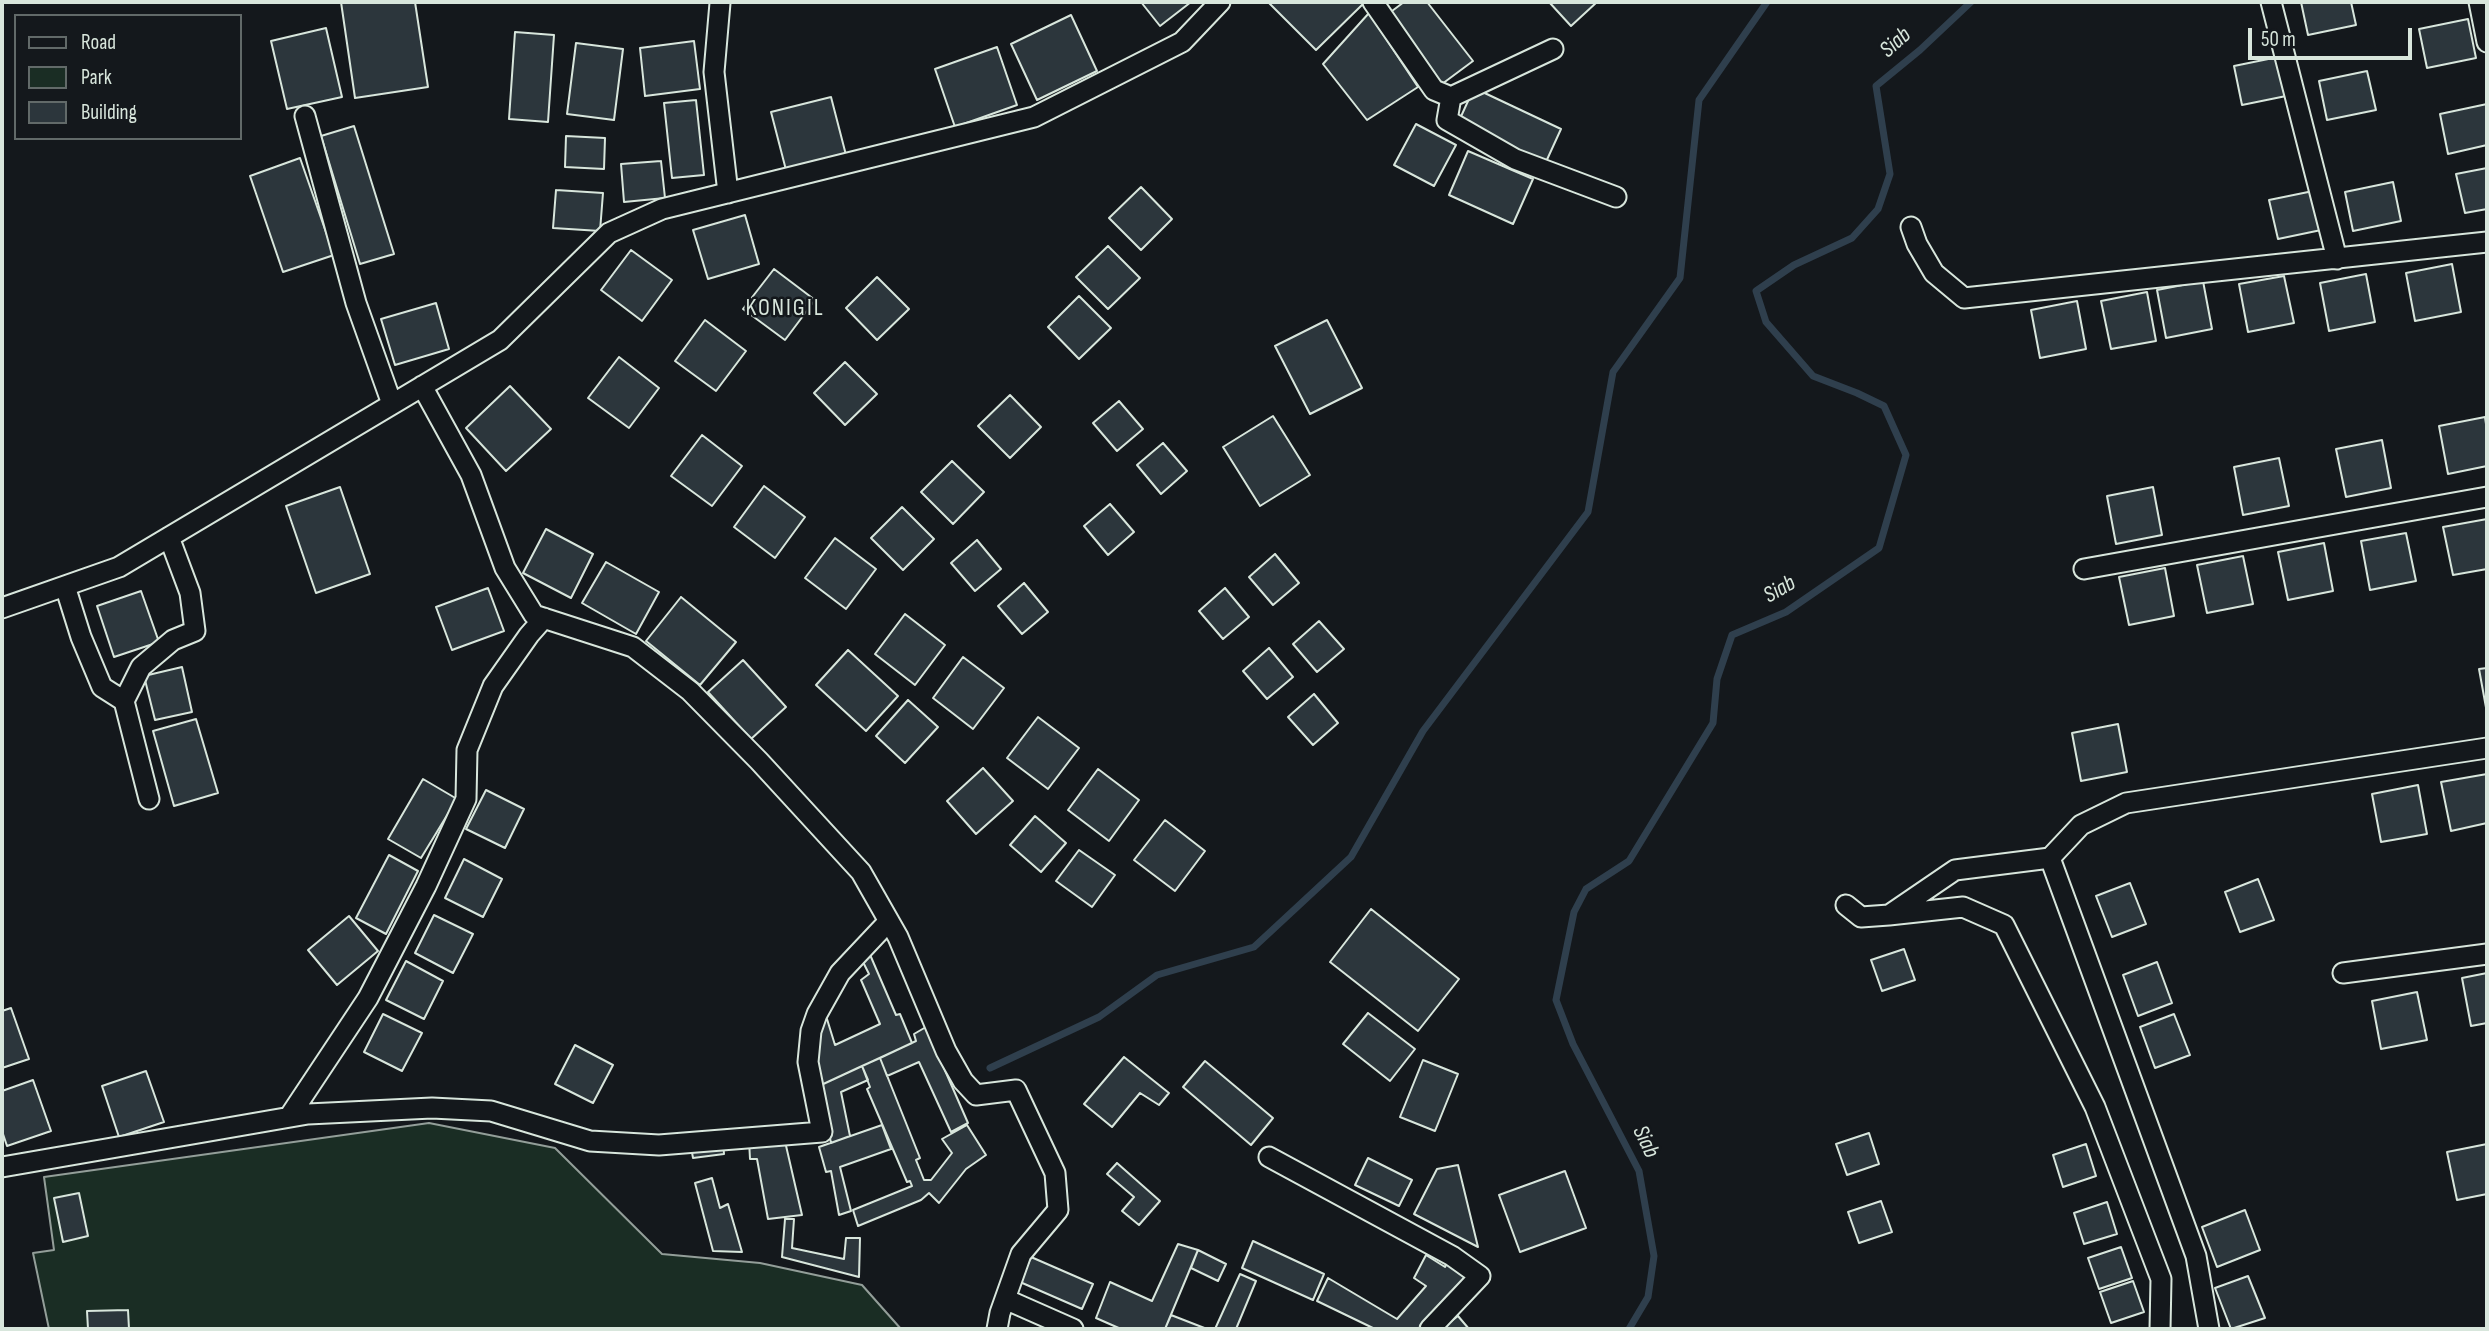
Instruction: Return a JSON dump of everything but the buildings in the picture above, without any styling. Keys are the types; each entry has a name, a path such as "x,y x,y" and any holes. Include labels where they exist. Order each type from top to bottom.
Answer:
{"street":[{"path":"2,608 119,567 499,340 609,233 662,209 1034,117 1182,42 1220,2"},
{"path":"1373,2 1434,90 1451,97 1552,49"},
{"path":"2271,2 2337,259"},
{"path":"2479,2 2487,42"},
{"path":"720,3 714,72 728,193"},
{"path":"1451,97 1447,120 1515,159 1616,197"},
{"path":"305,116 356,303 392,404"},
{"path":"1911,226 1917,244 1934,272 1964,298 2487,242"},
{"path":"422,386 471,475 505,568 534,615 633,647 690,691 861,872 898,937 946,1051 963,1081 976,1094 1016,1090 1055,1173 1058,1210 1021,1254 997,1329"},
{"path":"2084,569 2487,497"},
{"path":"149,799 124,701 141,667 173,640 195,631 190,593 169,537"},
{"path":"65,586 81,637 102,687 124,701"},
{"path":"289,1117 368,998 426,886 466,799 467,750 493,686 544,618"},
{"path":"1889,915 1955,870 2050,858 2081,825 2126,803 2487,748"},
{"path":"2050,858 2196,1256 2209,1329"},
{"path":"1846,905 1861,917 1963,907 2004,925 2100,1119 2161,1279 2160,1329"},
{"path":"2,1167 309,1114 432,1108 491,1111 590,1141 659,1144 822,1132 808,1062 811,1031 840,973 889,921"},
{"path":"2343,973 2487,954"},
{"path":"1269,1157 1452,1256 1480,1276 1430,1329"},
{"path":"1005,1299 1073,1329"}],"green space":[{"path":"429,1123 555,1148 662,1254 760,1263 862,1285 901,1329 49,1329 33,1253 54,1250 44,1177"}],"waterway":[{"path":"990,1068 1099,1017 1157,975 1254,947 1351,857 1423,731 1588,512 1613,372 1680,278 1699,100 1767,2"},
{"name":"Siab","path":"1629,1329 1648,1297 1654,1256 1639,1171 1573,1044 1556,1000 1574,912 1586,889 1629,861 1713,723 1717,679 1732,635 1786,612 1879,548 1906,455 1884,406 1813,376 1766,322 1756,291 1794,265 1852,238 1878,209 1890,174 1876,86 1920,50 1971,2"}],"district":[{"name":"KONIGIL","path":"785,309"}]}
